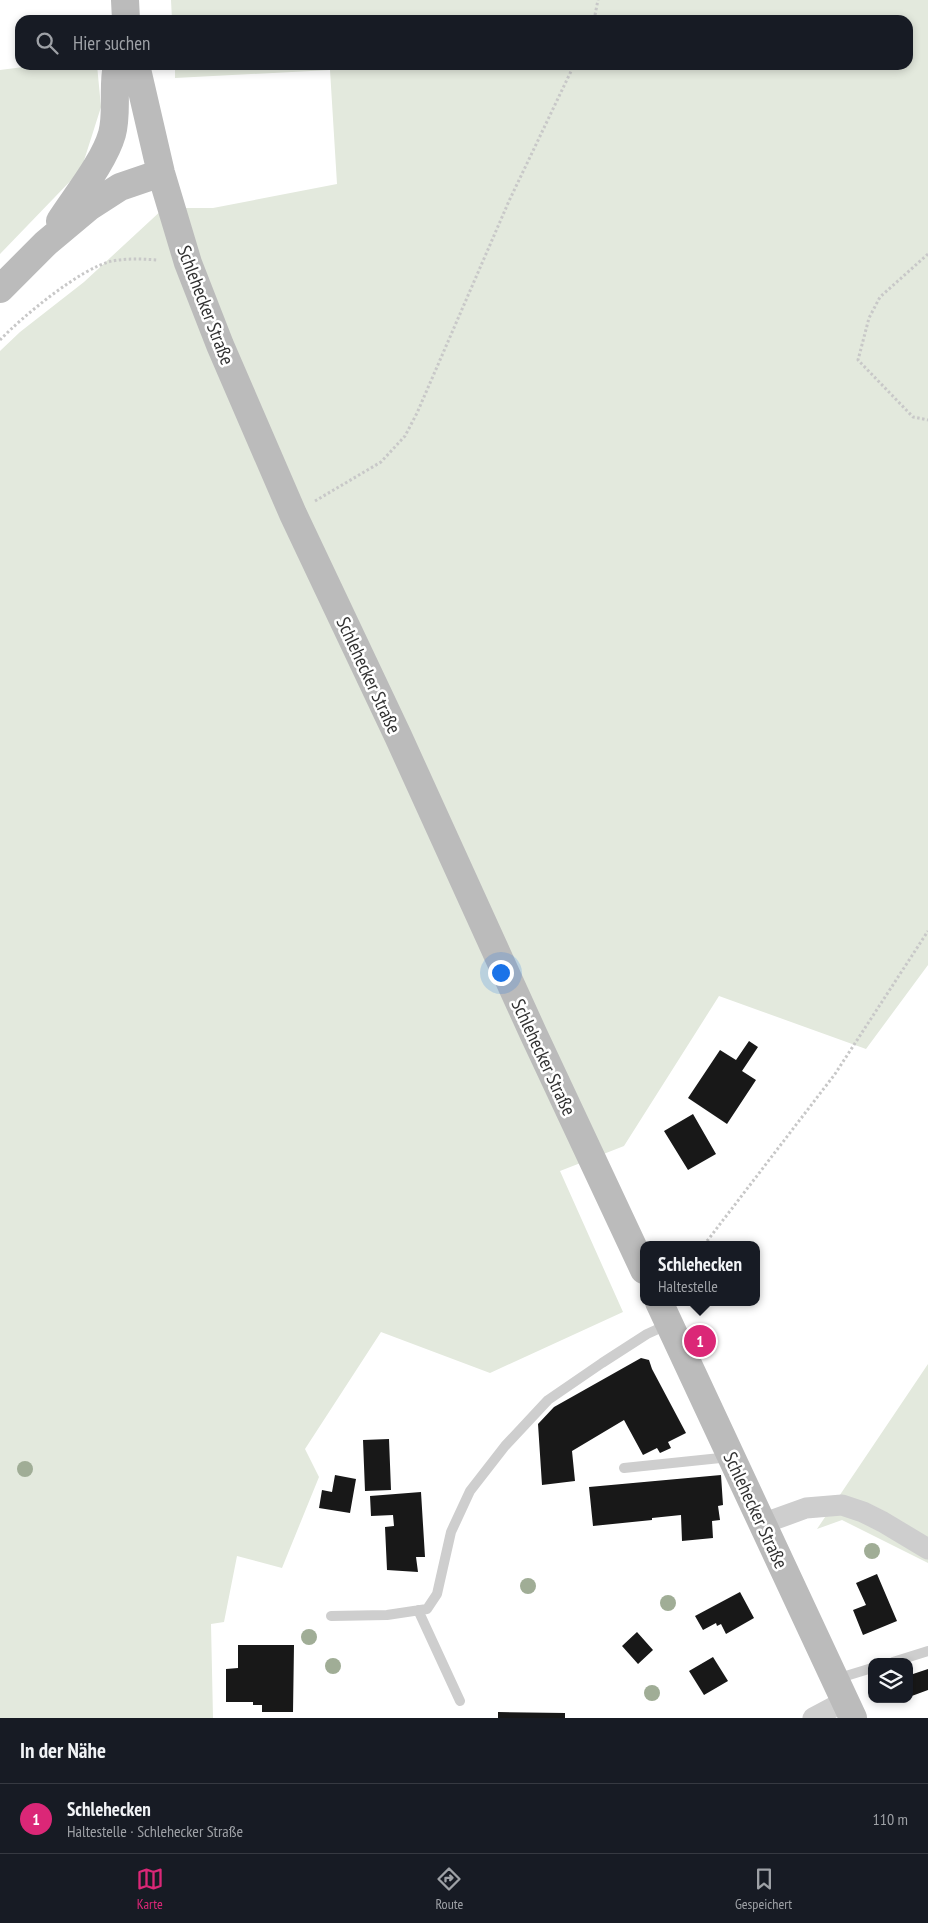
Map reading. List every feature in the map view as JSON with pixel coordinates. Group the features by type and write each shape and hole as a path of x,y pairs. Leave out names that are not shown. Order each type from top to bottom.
{"main road":[{"path":"125,0 126,15"},
{"path":"46,243 98,163 112,135 118,70"},
{"name":"Schlehecker Straße","path":"137,70 161,173 188,263 220,346 293,514 398,736 537,1042 640,1261"},
{"path":"1,287 46,243 89,207 120,187 161,173"},
{"name":"Schlehecker Straße","path":"664,1313 844,1699"}],"street":[{"path":"762,1524 806,1508 842,1505 876,1518 928,1549"},
{"path":"813,1718 844,1699"}],"lane":[{"path":"331,1616 387,1615 427,1609 437,1594 451,1532 470,1491 505,1446 548,1400 602,1362 647,1334 664,1313"},
{"path":"624,1468 731,1457"},
{"path":"418,1610 460,1701"},
{"path":"906,1658 928,1651"},
{"path":"844,1699 868,1672"}],"path":[{"path":"595,15 598,0"},
{"path":"293,514 381,462 405,436 417,413 509,201 572,70"},
{"path":"928,254 880,297 869,318 858,360 913,417 928,420"},
{"path":"0,340 49,296 86,273 111,261 136,259 188,263"},
{"path":"707,1241 835,1074 928,931"}],"shaded area":[{"path":"171,0 928,0 928,965 866,1049 719,996 624,1146 560,1171 623,1312 490,1373 381,1332 305,1449 319,1477 282,1568 237,1556 224,1622 211,1624 213,1718 0,1718 0,351 20,332 84,282 164,208 213,208 337,184 330,70 913,70 913,15 172,15"},
{"path":"15,68 15,70 97,70 101,107 81,170 0,254 0,70"},
{"path":"175,70 330,70 175,78"},
{"path":"928,1364 928,1563 842,1520 817,1529"}],"building":[{"path":"749,1041 758,1047 742,1071 756,1080 727,1124 688,1098 720,1050 736,1060"},
{"path":"693,1114 716,1154 688,1170 664,1131"},
{"path":"641,1358 649,1360 686,1433 668,1442 671,1448 660,1453 657,1448 643,1455 624,1420 572,1451 575,1481 542,1485 538,1424 554,1407"},
{"path":"389,1439 391,1490 365,1491 363,1440"},
{"path":"335,1475 356,1479 350,1513 319,1508 322,1490 332,1492"},
{"path":"721,1475 723,1505 718,1506 720,1520 712,1521 713,1538 682,1541 681,1515 593,1526 589,1487"},
{"path":"421,1492 425,1557 416,1557 418,1572 387,1570 385,1527 394,1526 393,1515 371,1516 370,1496"},
{"path":"877,1574 897,1621 863,1635 853,1610 866,1605 856,1583"},
{"path":"740,1592 754,1618 726,1634 721,1624 717,1626 716,1623 703,1630 695,1616"},
{"path":"637,1632 653,1650 638,1664 622,1646"},
{"path":"238,1645 294,1645 293,1712 262,1712 262,1705 253,1705 253,1702 226,1702 226,1669 238,1668"},
{"path":"713,1657 728,1681 704,1695 689,1671"},
{"path":"928,1669 928,1690 913,1696 913,1674"},
{"path":"498,1712 565,1713 565,1718 498,1718"}],"place":[{"name":"Schlehecken","path":"700,1341"}]}
